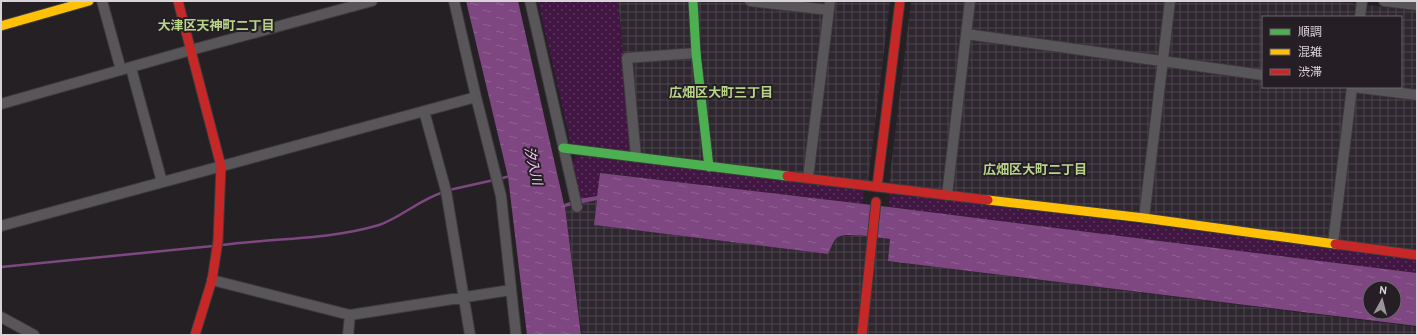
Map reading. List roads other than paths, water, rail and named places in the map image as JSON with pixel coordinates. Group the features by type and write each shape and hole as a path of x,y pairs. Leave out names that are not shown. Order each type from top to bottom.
{"main road":[{"path":"1,26 89,1"},
{"path":"178,1 221,166 218,242 212,280 195,335"},
{"path":"693,1 696,53 709,167"},
{"path":"877,187 900,1"},
{"path":"563,148 709,167 1144,218 1417,255"},
{"path":"862,335 876,202"}],"street":[{"path":"102,1 126,69 162,182"},
{"path":"1,104 126,69 342,5 372,1"},
{"path":"454,1 501,196 516,335"},
{"path":"530,1 576,203"},
{"path":"750,1 829,6 808,178"},
{"path":"947,195 970,1"},
{"path":"1144,218 1170,1"},
{"path":"1360,16 1362,1"},
{"path":"1384,1 1417,5"},
{"path":"966,34 1262,75"},
{"path":"636,157 627,58 696,53"},
{"path":"1333,243 1353,88"},
{"path":"1361,88 1417,95"},
{"path":"1,226 476,97"},
{"path":"424,111 446,191 470,335"},
{"path":"876,202 877,187"},
{"path":"212,280 350,315 511,290"},
{"path":"348,335 350,315"},
{"path":"1,317 34,335"}],"water":[{"name":"汐入川","path":"466,1 518,1 564,204 579,199 597,196 600,173 889,207 1417,273 1417,326 1368,320 1402,320 1402,280 1362,280 1362,319 888,261 890,239 856,235 838,237 833,242 828,254 594,225 597,200 565,207 581,335 527,335 508,177"}],"waterway":[{"path":"499,179 510,176"},
{"path":"449,190 494,180"},
{"path":"222,245 321,236 360,230 387,222 427,199 444,192"},
{"path":"1,267 213,246"}],"district":[{"name":"大津区天神町二丁目","path":"216,27"},
{"name":"広畑区大町三丁目","path":"721,94"},
{"name":"広畑区大町二丁目","path":"1035,171"}]}
